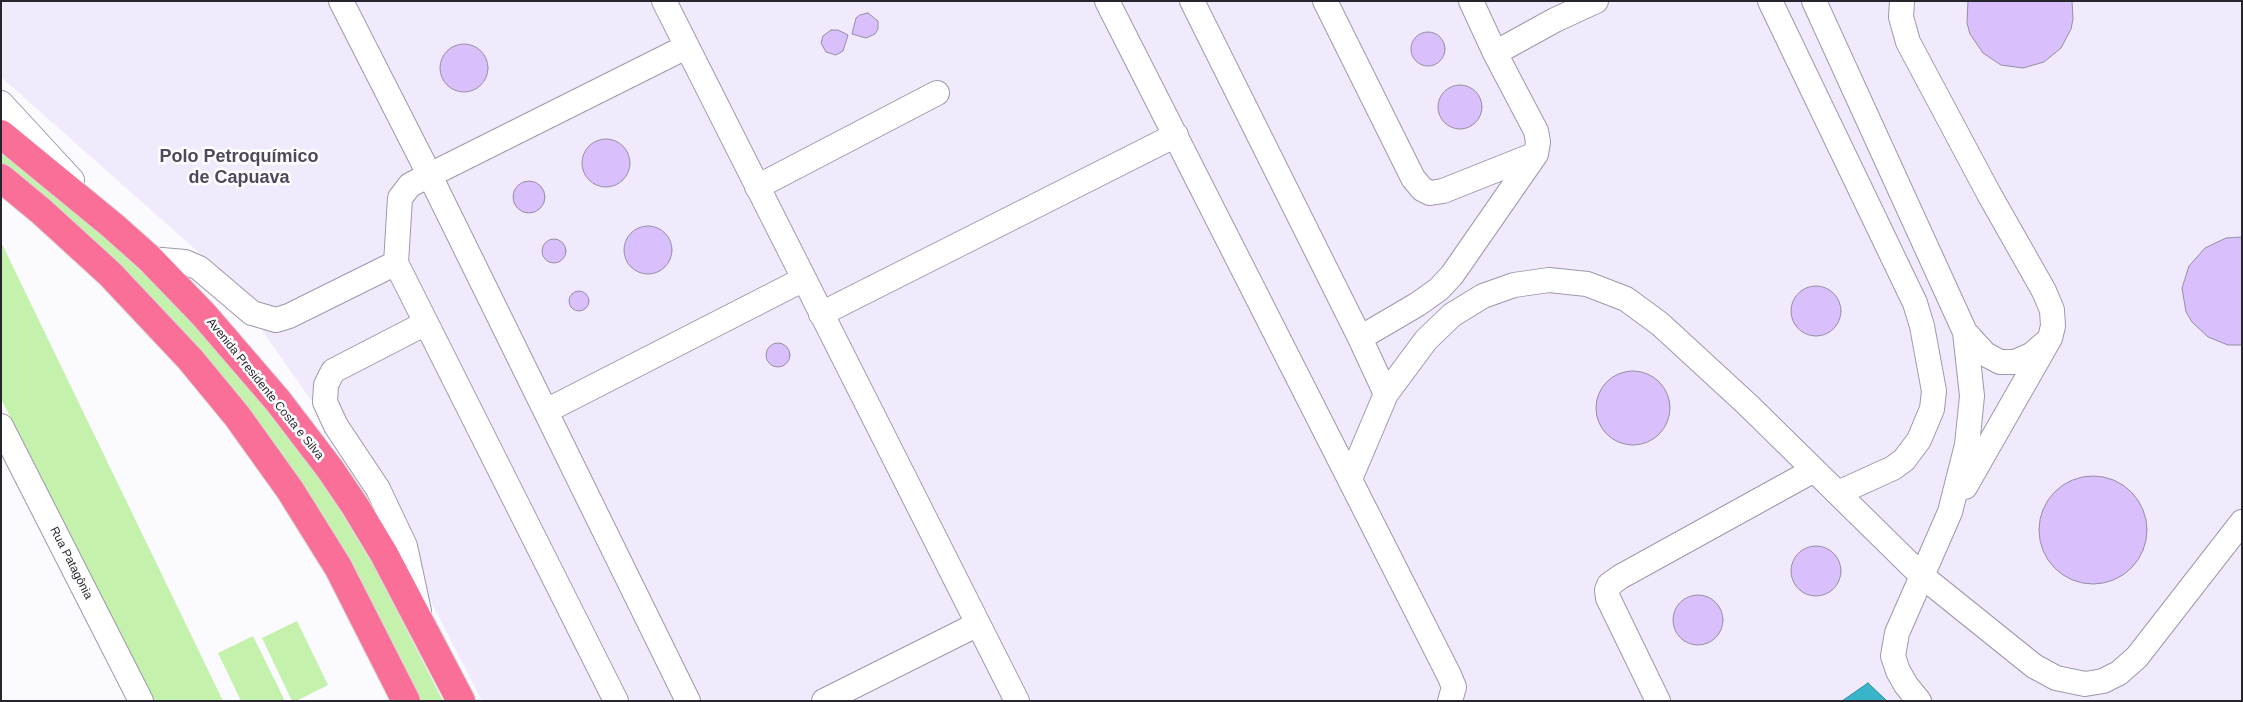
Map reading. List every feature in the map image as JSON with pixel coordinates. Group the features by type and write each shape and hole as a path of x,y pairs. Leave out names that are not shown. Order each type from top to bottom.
{"highway":[{"name":"Avenida Presidente Costa e Silva","path":"1,134 113,226 150,259 204,314 278,401 356,506 422,624 461,701"},
{"path":"1,178 41,211 121,286 190,359 237,416 290,490 338,567 406,701"}],"street":[{"path":"341,1 430,176 688,701"},
{"path":"664,1 1017,701"},
{"path":"1108,1 1449,674 1454,687 1450,701"},
{"path":"1192,1 1386,394"},
{"path":"1325,1 1413,178 1422,189 1430,193 1443,191 1536,154"},
{"path":"1360,338 1418,304 1439,289 1452,275 1536,154 1538,142 1536,131 1495,53 1471,1"},
{"path":"1495,53 1555,20 1596,1"},
{"path":"1770,1 1915,303 1922,326 1934,391 1932,409 1919,440 1904,460 1894,468 1838,493"},
{"path":"1814,1 1965,332 1985,354 2000,362 2015,362 2031,356 2050,338"},
{"path":"1902,1 1901,17 1908,42 1989,194 2044,291 2052,310 2054,326 2050,338 1950,512 1897,633 1893,656 1902,678 1919,701"},
{"path":"616,701 396,263 400,198 410,185 686,47"},
{"path":"757,187 937,93"},
{"path":"1,103 113,226"},
{"path":"821,314 1176,135"},
{"path":"150,259 185,262 199,268 252,313 276,320 289,316 396,263"},
{"path":"546,412 804,280"},
{"path":"1350,480 1386,394 1426,340 1452,315 1483,296 1514,285 1549,280 1587,284 1626,299 1660,324 1748,405 1922,576 2034,666 2056,678 2085,684 2103,681 2120,673 2137,657 2242,522"},
{"path":"422,624 405,546 378,489 336,426 325,402 326,385 333,371 426,323"},
{"path":"1950,512 1967,445 1972,396 1965,332"},
{"name":"Rua Patagônia","path":"1,426 141,701"},
{"path":"1658,701 1608,598 1607,590 1609,585 1620,577 1814,470"},
{"path":"824,701 978,624"}],"shaded area":[{"path":"1,1 2242,1 2242,701 482,701 373,489 222,273 1,77"}],"green space":[{"path":"1,150 100,233 176,304 208,338 274,416 325,486 375,568 443,701 422,701 375,608 328,526 49,204 1,164"},
{"path":"1,242 223,701 155,701 1,399"},
{"path":"297,621 328,685 296,701 292,701 262,638"},
{"path":"253,636 284,699 282,701 241,701 218,653"}],"water":[{"path":"1868,683 1887,701 1842,701"}],"building":[{"path":"1968,1 2072,1 2073,19 2071,29 2061,48 2044,62 2023,68 2001,65 1983,53 1970,34 1967,23"},
{"path":"868,13 878,21 878,29 875,34 866,38 852,34 856,18"},
{"path":"831,30 838,30 848,35 843,51 836,55 826,52 821,43 823,36"},
{"path":"1428,32 1435,33 1440,37 1444,42 1444,56 1440,61 1435,65 1428,66 1421,65 1416,61 1412,56 1411,49 1412,42 1416,37 1421,33"},
{"path":"459,44 469,44 478,48 484,54 487,59 487,77 478,88 469,92 459,92 450,88 444,82 440,73 440,63 444,54 450,48"},
{"path":"1456,85 1464,85 1476,91 1482,107 1476,123 1464,129 1456,129 1444,123 1438,111 1438,103 1444,91"},
{"path":"601,139 611,139 620,143 626,149 629,154 629,172 620,183 611,187 601,187 592,183 586,177 582,168 582,158 586,149 592,143"},
{"path":"529,181 540,186 545,197 540,208 529,213 518,208 513,197 518,186"},
{"path":"643,226 653,226 662,230 668,236 671,241 671,259 662,270 653,274 643,274 634,270 628,264 624,255 624,245 628,236 634,230"},
{"path":"2242,237 2242,345 2228,345 2208,337 2192,322 2186,312 2182,288 2189,266 2205,248 2226,238"},
{"path":"549,239 559,239 566,246 566,256 559,263 549,263 542,256 542,246"},
{"path":"1811,286 1821,286 1834,293 1841,306 1841,316 1834,329 1821,336 1811,336 1802,332 1795,325 1791,316 1791,306 1795,297 1802,290"},
{"path":"575,291 583,291 589,297 589,305 583,311 575,311 569,305 569,297"},
{"path":"773,343 783,343 790,350 790,360 783,367 773,367 766,360 766,350"},
{"path":"1633,371 1647,374 1659,382 1667,394 1670,408 1667,422 1659,434 1647,442 1633,445 1619,442 1607,434 1599,422 1596,408 1599,394 1607,382 1619,374"},
{"path":"2093,476 2114,480 2131,492 2143,509 2147,530 2143,551 2131,568 2114,580 2093,584 2072,580 2055,568 2043,551 2039,530 2043,509 2055,492 2072,480"},
{"path":"1811,546 1821,546 1834,553 1841,566 1841,576 1834,589 1821,596 1811,596 1802,592 1795,585 1791,576 1791,566 1795,557 1802,550"},
{"path":"1693,595 1703,595 1716,602 1723,615 1723,625 1716,638 1703,645 1693,645 1684,641 1677,634 1673,625 1673,615 1677,606 1684,599"}],"district":[{"name":"Polo Petroquímico de Capuava","path":"239,167"}]}
